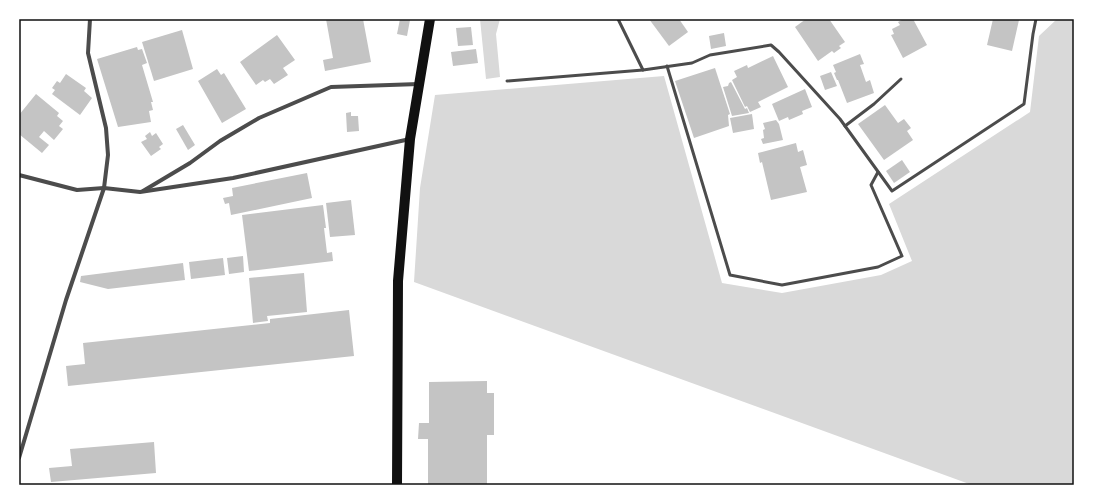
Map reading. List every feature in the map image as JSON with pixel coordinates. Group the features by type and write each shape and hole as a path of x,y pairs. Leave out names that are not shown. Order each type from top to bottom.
{"main road":[{"path":"397,485 398,281 410,139 430,19"}],"street":[{"path":"19,458 66,300 104,188 108,156 106,128 88,53 90,19"},
{"path":"140,192 190,163 220,141 259,118 331,87 419,84"},
{"path":"19,175 77,190 104,188 140,192 233,178 410,139"}],"lane":[{"path":"618,19 644,70"},
{"path":"507,81 644,70 692,63 710,55 772,45 840,119 892,191 1024,104 1036,19"},
{"path":"667,66 730,275 782,285 878,268 902,256 872,185 878,172"},
{"path":"845,126 874,104 901,79"}],"shaded area":[{"path":"480,19 500,19 496,34 500,77 486,79"},
{"path":"1057,19 1074,19 1074,485 972,485 414,282 420,188 435,95 664,76 722,283 782,293 881,275 912,261 889,204 1030,112 1039,36"}],"building":[{"path":"326,19 363,19 371,62 325,71 323,60 333,58"},
{"path":"400,19 410,20 407,36 397,34"},
{"path":"649,19 679,19 688,32 669,46"},
{"path":"806,19 829,19 845,42 839,46 841,48 834,53 832,51 818,61 795,27"},
{"path":"904,19 913,19 927,45 903,58 891,35 894,34 892,29 900,25 898,22"},
{"path":"993,19 1019,20 1012,51 987,45"},
{"path":"471,27 473,45 458,46 456,28"},
{"path":"182,30 193,69 154,81 142,42"},
{"path":"724,33 726,46 711,49 709,36"},
{"path":"277,35 295,60 283,68 288,75 274,84 270,79 265,82 263,80 256,85 240,62"},
{"path":"137,47 138,50 142,49 147,63 142,65 153,102 151,102 153,110 149,111 151,122 118,127 97,59"},
{"path":"476,49 478,63 453,66 451,52"},
{"path":"860,54 864,64 860,65 866,82 870,80 874,93 847,103 834,73 836,72 833,65"},
{"path":"773,56 788,87 758,102 761,107 750,112 747,106 745,107 732,80 737,77 734,71 747,65 748,68"},
{"path":"715,68 730,114 728,115 729,126 694,138 675,81"},
{"path":"217,69 221,75 224,73 246,109 222,123 198,81"},
{"path":"831,72 837,86 825,90 820,76"},
{"path":"66,74 86,88 84,91 92,98 80,115 52,94 55,90 52,88 57,81 60,83"},
{"path":"731,82 745,109 747,108 749,113 732,116 723,87 728,86"},
{"path":"805,89 812,107 802,111 803,114 789,120 788,117 779,121 772,104"},
{"path":"36,94 59,113 57,116 63,121 59,126 63,129 54,140 44,131 39,137 49,145 42,153 19,134 19,115"},
{"path":"885,105 898,123 904,119 911,128 907,131 913,140 884,160 858,124"},
{"path":"351,112 351,116 358,116 359,131 347,132 346,113"},
{"path":"752,114 754,129 733,133 730,118"},
{"path":"776,120 779,124 783,140 763,144 761,139 764,138 763,130 765,129 763,123"},
{"path":"183,125 195,145 188,150 176,129"},
{"path":"150,132 152,136 156,133 163,144 159,147 161,149 151,156 141,142 147,139 145,136"},
{"path":"796,143 798,152 803,150 807,165 800,167 807,192 771,200 762,162 760,163 758,153"},
{"path":"902,160 910,172 894,183 886,171"},
{"path":"307,173 312,198 231,215 229,203 225,204 223,198 233,196 232,188"},
{"path":"351,200 355,235 330,237 326,203"},
{"path":"323,205 327,253 332,252 333,261 249,271 242,215"},
{"path":"243,256 244,272 229,274 227,258"},
{"path":"223,258 225,275 191,279 189,262"},
{"path":"183,263 185,280 108,289 80,282 81,276"},
{"path":"304,273 307,312 267,316 268,321 253,323 249,278"},
{"path":"349,310 354,356 68,386 66,366 85,364 83,343 270,323 270,319"},
{"path":"487,381 487,393 494,393 494,435 487,435 487,485 428,485 428,439 418,439 419,423 429,423 429,382"},
{"path":"154,442 156,473 51,482 49,468 72,466 70,449"}]}
